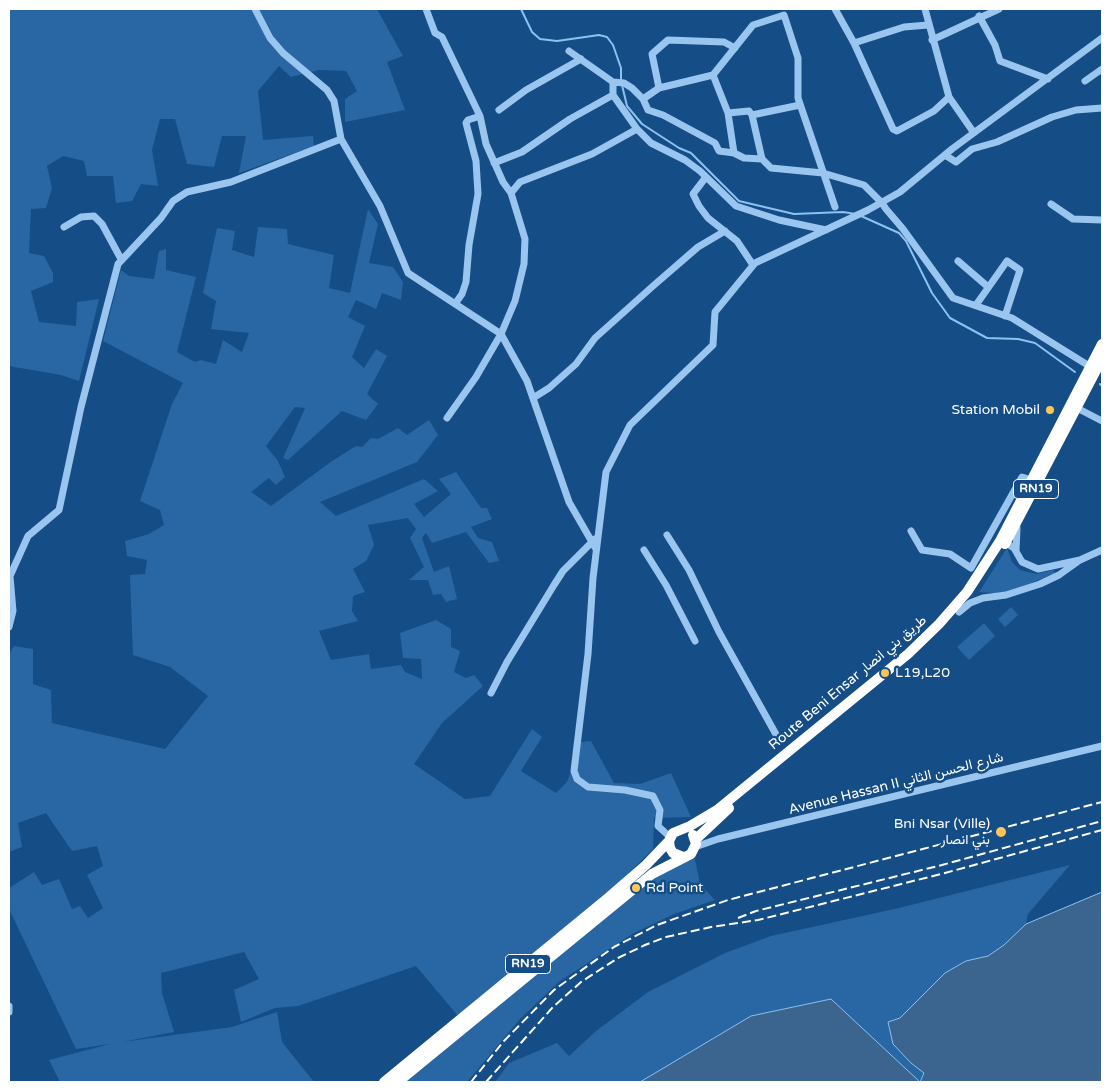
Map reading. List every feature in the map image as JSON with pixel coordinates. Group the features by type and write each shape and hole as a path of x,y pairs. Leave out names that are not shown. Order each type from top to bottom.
{"highway":[{"name":"Route Beni Ensar طريق بني انصار","path":"681,829 717,810 908,654 939,624 974,595 988,550 1003,542 1018,523 1077,408 1102,344"},
{"name":"Route Beni Ensar طريق بني انصار","path":"695,843 722,814 923,649 974,595 1003,542 1031,480 1093,368 1102,360"},
{"name":"RN19","path":"384,1082 616,891 646,865 669,839 681,829"},
{"path":"681,829 688,831 695,843"},
{"path":"669,839 673,853 683,857"},
{"name":"RN19","path":"398,1082 652,874 691,854 695,843"}],"street":[{"path":"255,9 270,38 327,90 334,101 341,139 380,206 408,273 501,334 527,381 569,502 594,540 596,549 588,654 575,775 588,787 625,790 653,796 660,810 658,826 669,839"},
{"path":"426,9 435,32 442,37 480,116 486,144 494,163 511,193 525,239 524,264 515,301 501,334 476,377 447,418"},
{"path":"835,9 854,43 893,130 898,131 934,111 949,97"},
{"path":"925,9 949,97 974,133"},
{"path":"932,40 983,13 999,9"},
{"path":"983,13 1000,61 1048,79"},
{"path":"643,99 660,88 713,75 753,25 784,15 798,58 798,98 819,153 823,173 835,207"},
{"path":"854,43 904,27 928,25"},
{"path":"491,694 507,662 554,585 564,571 594,540 606,472 630,425 713,345 715,312 753,265 882,203 914,182 945,155 1102,38"},
{"path":"660,88 652,54 668,40 724,42 735,48"},
{"path":"570,51 643,99 648,110 663,115 715,143 719,151 734,153 744,158 762,159"},
{"path":"499,110 526,90 581,59"},
{"path":"1085,81 1102,69"},
{"path":"713,75 728,113 734,153"},
{"path":"494,163 522,152 570,119 613,95 618,83"},
{"path":"613,95 637,128 651,143 685,160 736,206 779,220 826,230"},
{"path":"752,115 800,105"},
{"path":"945,155 956,162 972,149 996,142 1052,117 1076,110 1102,108"},
{"path":"728,113 749,111 752,115 762,159 771,168 823,173 864,185 882,203 953,298 1005,316 1093,368"},
{"path":"455,304 466,282 469,245 478,194 476,161 466,123 468,120 480,116"},
{"path":"511,193 520,182 592,154 637,128"},
{"path":"9,627 13,611 10,576 28,536 59,510 83,398 118,264 121,259 161,218 173,200 187,192 231,182 341,139"},
{"path":"706,177 693,194 708,218 737,241 753,265"},
{"path":"1051,204 1073,219 1102,220"},
{"path":"64,226 81,217 94,216 102,224 121,259"},
{"path":"533,398 549,388 576,364 595,338 653,286 698,247 725,231"},
{"path":"958,261 987,286"},
{"path":"976,305 987,286 1007,261 1020,270 1005,316"},
{"path":"1077,408 1102,421"},
{"path":"911,531 922,550 950,554 968,568 988,550 1022,477 1031,480"},
{"path":"1016,552 1015,538 1018,523"},
{"path":"667,535 689,570 719,632 778,738"},
{"path":"1003,542 1016,552 1022,562 1038,569 1080,560"},
{"path":"644,550 666,585 695,641"},
{"path":"974,595 1028,589 1059,575 1080,560 1102,550"},
{"name":"Avenue Hassan II شارع الحسن الثاني","path":"695,843 1102,746"},
{"path":"9,1006 9,1012"}],"shaded area":[{"path":"9,9 377,9 403,56 387,62 405,110 345,122 345,99 357,91 346,71 319,70 291,77 279,66 258,91 263,140 313,136 314,146 239,173 246,136 222,136 214,167 187,164 175,119 160,119 152,150 158,186 141,184 132,201 116,203 113,176 87,176 84,161 63,156 47,166 52,188 46,208 31,209 29,253 44,256 53,273 53,282 31,291 39,322 76,326 77,302 99,299 79,381 61,375 9,366"},
{"path":"368,209 378,224 369,263 393,267 403,282 401,300 382,293 376,309 356,300 348,317 365,326 352,357 364,368 376,349 387,356 367,394 378,404 366,420 342,411 288,460 283,458 305,408 295,407 266,446 278,461 285,477 276,485 269,478 251,492 271,506 332,461 356,446 362,447 371,438 378,439 398,428 407,435 429,420 438,435 417,462 320,502 336,516 424,479 438,491 414,504 424,517 451,494 439,479 456,472 481,508 487,508 492,519 471,527 478,538 492,542 499,561 489,563 466,532 432,543 426,533 422,538 434,572 449,566 457,599 446,602 441,594 433,595 428,580 409,580 424,567 410,538 416,529 408,518 368,525 374,545 366,561 353,569 365,592 353,596 352,611 358,621 319,631 331,660 369,654 371,669 401,665 405,672 422,679 421,659 403,658 400,633 436,620 451,629 451,647 460,651 454,672 466,678 474,675 483,686 442,723 414,764 465,799 490,796 532,729 542,737 521,771 556,793 567,782 581,742 591,741 614,783 640,784 671,773 691,817 654,818 653,849 622,880 458,1016 416,966 298,1006 275,1008 241,1022 234,990 259,979 244,952 161,973 162,993 174,1032 122,1042 232,1027 277,1012 282,1042 314,1082 60,1082 49,1060 110,1044 76,1049 9,909 9,888 34,872 42,885 59,879 72,909 80,906 88,918 103,908 87,875 103,866 97,846 72,851 46,813 18,823 22,847 9,852 9,654 14,646 33,649 33,684 51,690 52,723 165,749 208,696 170,667 133,655 130,575 145,574 147,560 127,556 125,541 149,534 164,525 160,510 140,501 172,404 183,383 103,341 121,270 129,276 154,279 159,251 166,249 166,270 196,277 177,352 195,362 201,360 216,364 223,340 242,352 249,333 211,329 216,301 203,293 217,228 235,231 232,250 254,257 258,227 287,229 288,244 334,255 329,288 350,293"},
{"path":"1007,548 1012,562 1020,570 1036,574 1053,570 1055,573 1012,591 979,592"},
{"path":"1011,607 1018,615 1005,627 998,619"},
{"path":"984,623 995,636 969,660 957,647"},
{"path":"695,859 700,884 715,900 674,914 634,933 560,981 521,1018 467,1082 403,1082 636,888 674,865"},
{"path":"1070,865 1028,914 1026,924 1004,945 988,956 966,961 945,973 900,1018 893,1020 911,1063 924,1073 919,1082 831,999 751,1016 640,1082 495,1082 509,1063 557,1043 569,1056 596,1031 648,992 725,953 771,936 899,908"},
{"path":"1102,892 1102,1082 920,1082 924,1073 911,1063 893,1044 888,1022 900,1018 945,973 966,961 988,956 1004,945 1026,924"},
{"path":"831,999 920,1082 640,1082 751,1016"}],"waterway":[{"path":"521,9 532,32 540,39 557,41 599,35 607,37 613,45 621,68 621,80"},
{"path":"622,85 627,106 642,124 679,148 691,153 739,201 794,214 843,212 856,214"},
{"path":"861,216 899,233 906,241 932,293 950,318 987,338 1018,339 1035,343 1075,372"}],"railway":[{"path":"471,1082 503,1042 554,990 614,947 657,925 728,900 1102,802"},
{"path":"738,918 756,911 942,865 1102,821"},
{"path":"486,1082 553,1007 581,982 618,958 645,945 666,937 711,927 758,920 945,873 1102,830"}],"place":[{"name":"Station Mobil","path":"1050,410"},
{"name":"L19,L20","path":"885,673"},
{"name":"Bni Nsar (Ville) بني انصار","path":"1001,832"},
{"name":"Rd Point","path":"636,888"}]}
